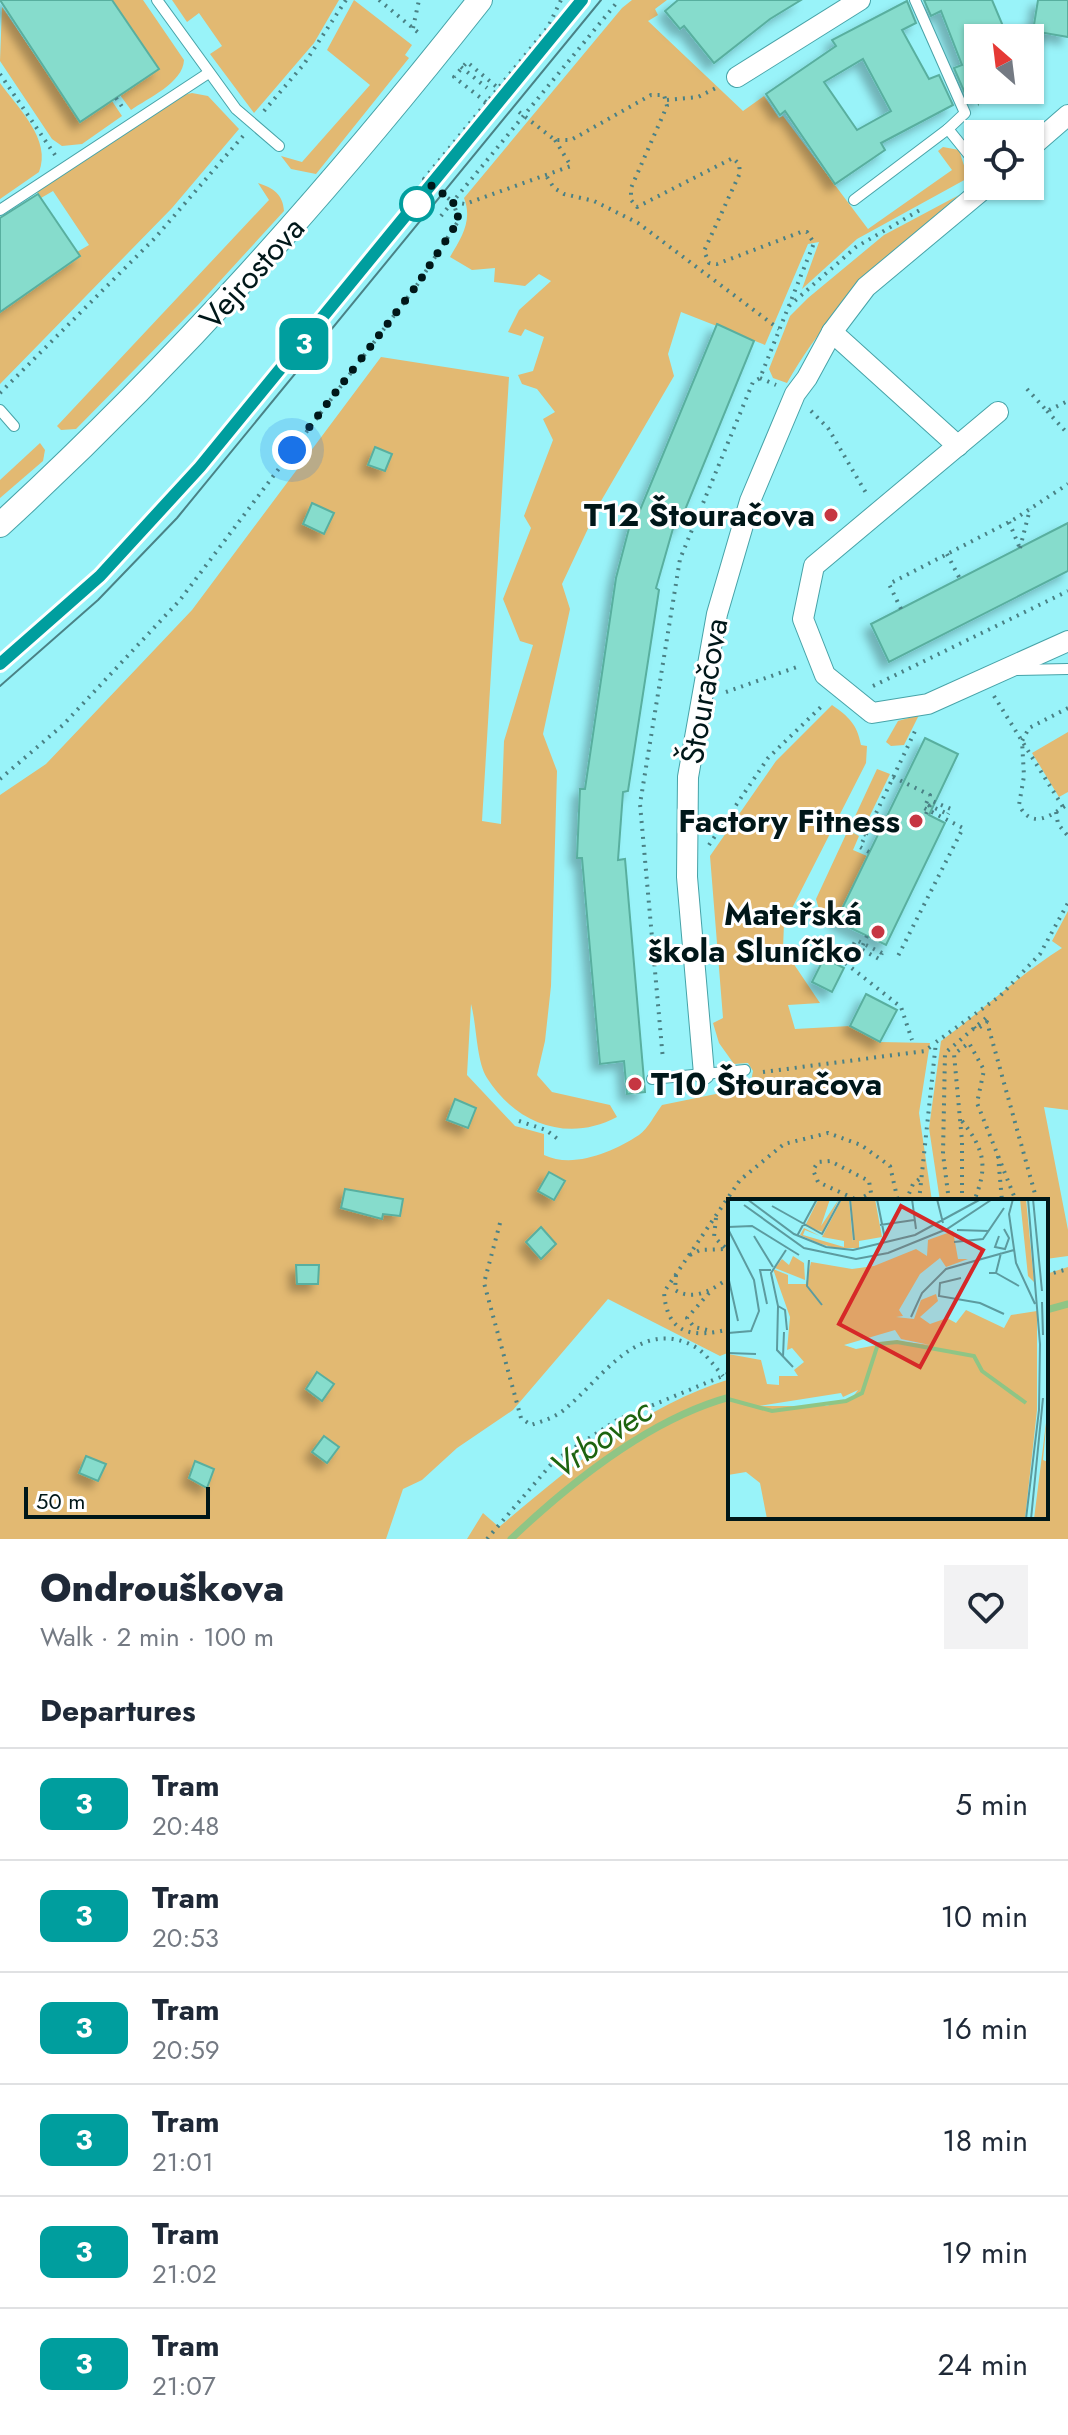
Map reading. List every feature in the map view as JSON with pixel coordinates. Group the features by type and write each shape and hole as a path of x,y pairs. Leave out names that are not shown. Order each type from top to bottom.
{"street":[{"name":"Vejrostova","path":"0,525 187,344 296,226 480,0"},
{"path":"737,77 860,0"},
{"path":"1044,136 1068,115"},
{"name":"Štouračova","path":"704,1074 687,877 688,777 717,614 750,501 795,394 832,332 866,287 970,200"},
{"path":"832,332 958,446"},
{"path":"998,412 814,566 803,619 825,675 872,713 928,704 1068,641"}],"lane":[{"path":"157,0 207,74 253,125 279,146"},
{"path":"854,200 965,113 915,0"},
{"path":"0,210 207,74"},
{"path":"948,129 964,149"},
{"path":"0,410 14,426"},
{"path":"1007,671 1068,669"},
{"path":"652,1079 745,1070"}],"path":[{"path":"0,393 155,238 304,64 346,0"},
{"path":"379,0 420,34"},
{"path":"413,28 419,0"},
{"path":"521,114 555,140 571,166 465,204 453,202 424,179 548,27 561,0"},
{"path":"441,216 521,114 619,0"},
{"path":"486,102 454,77 460,66 467,62 498,88"},
{"path":"460,66 487,88"},
{"path":"0,74 65,168"},
{"path":"555,140 571,140 651,95 657,93 667,100 698,97 737,77"},
{"path":"665,1078 640,804 680,559 753,382 760,378 814,243 807,232 717,264 709,263 704,251 740,173 739,164 733,158 721,161 646,205 637,207 631,200 631,188 667,100"},
{"path":"547,176 554,188 564,194 594,201 638,223 779,329"},
{"path":"0,779 63,725 180,600 417,285 459,220 453,202"},
{"path":"787,308 856,247 885,230"},
{"path":"760,378 795,394 828,428 853,466 876,515"},
{"path":"1027,389 1068,434"},
{"path":"1047,411 1068,401"},
{"path":"901,609 889,584 1009,522 1068,484"},
{"path":"1009,522 1020,548 1030,509"},
{"path":"947,554 960,579"},
{"path":"701,701 819,659"},
{"path":"984,681 1022,741 1066,805 1035,820 1029,818 1019,805 1024,776 1022,741 1029,728 1068,708"},
{"path":"869,852 860,847 928,704"},
{"path":"893,777 930,795 924,808 963,828 898,956"},
{"path":"926,804 937,809 948,814 951,809 932,801 926,814"},
{"path":"1056,812 1058,824 1068,836"},
{"path":"842,825 866,835"},
{"path":"745,1070 746,1064 751,1074 925,1051 1000,996 1040,954 1068,903"},
{"path":"867,936 861,949 879,959 882,953 871,948 860,943 856,940 844,962 901,1007 912,1040"},
{"path":"949,1199 942,1111 945,1053 986,1018"},
{"path":"974,1027 976,1030 987,1022 1036,1199"},
{"path":"951,1032 957,1040"},
{"path":"919,1199 936,1042"},
{"path":"962,1199 960,1119 954,1054 969,1043 984,1070 977,1103 1015,1199"},
{"path":"960,1119 974,1136 985,1174 975,1199"},
{"path":"519,1121 546,1130 559,1140"},
{"path":"728,1330 695,1335 671,1320 664,1292 740,1180 784,1144 828,1133 861,1145 890,1166 898,1199"},
{"path":"997,1154 1002,1199"},
{"path":"856,1199 818,1182 813,1170 818,1162 830,1161 869,1181 871,1193 860,1199"},
{"path":"907,1199 913,1184 922,1177"},
{"path":"716,1215 714,1237 728,1250"},
{"path":"500,1223 484,1283 516,1404 521,1418 531,1425 564,1410 610,1363 644,1344 665,1339 697,1348 723,1376"},
{"path":"688,1256 700,1250 728,1251"},
{"path":"1048,1274 1068,1269"},
{"path":"676,1273 674,1286 679,1293 711,1291"},
{"path":"718,1332 694,1327 687,1318 696,1304 728,1278"},
{"path":"487,1539 554,1461 617,1420 728,1374"}],"shaded area":[{"path":"112,0 143,0 184,60 178,76 171,83 131,110 120,95 158,68"},
{"path":"172,0 339,0 314,43 254,113 210,54 222,46 199,13 187,22"},
{"path":"354,0 412,45 405,55 409,58 316,174 291,169 281,156 302,162 370,85 327,50"},
{"path":"632,0 667,0 655,9 658,15 648,21 743,111 764,96 779,118 783,116 868,229 952,170 938,151 943,147 959,150 964,180 857,239 802,289 819,242 808,244 765,345 681,312 668,354 674,376 601,501 562,584 570,609 543,734 557,771 551,986 545,1041 537,1075 552,1092 610,1105 617,1117 599,1125 562,1128 544,1124 513,1107 499,1094 483,1071 471,1004 467,1075 515,1126 544,1134 544,1155 567,1160 593,1157 629,1141 645,1129 662,1105 750,1087 753,1071 748,1063 734,1064 719,1043 713,1023 723,1018 710,856 776,761 832,705 851,722 861,745 867,746 866,763 784,924 783,948 820,1003 788,1005 795,1029 850,1026 880,1042 930,1043 919,1113 932,1199 728,1199 728,1353 720,1356 608,1299 513,1410 457,1448 422,1480 403,1489 386,1539 0,1539 0,795 46,764 192,610 381,357 509,377 482,821 501,824 504,741 533,645 520,641 503,599 531,528 524,516 553,440 543,419 555,412 537,389 522,384 518,375 533,371 544,337 525,329 521,336 508,332 519,310 551,281 539,274 525,286 494,282 495,268 472,270 450,257 466,222 464,198 622,8"},
{"path":"2,7 80,122 112,101 122,116 82,144 62,146 52,139 0,61"},
{"path":"0,83 37,136 42,160 39,172 0,199"},
{"path":"192,93 208,96 239,129 172,208 0,384 0,312 80,257 77,252 89,245 53,191 41,198 37,192 179,96"},
{"path":"258,183 276,192 282,200 284,211 199,304 76,429 61,430 57,426 269,200"},
{"path":"959,195 865,281 824,328 787,383 773,378 769,369 790,316 808,298 884,235"},
{"path":"40,443 45,450 43,461 0,498 0,480"},
{"path":"919,715 904,745 891,746 886,742 898,721"},
{"path":"1068,732 1068,792 1059,797 1032,753"},
{"path":"877,769 890,774 863,830 851,825"},
{"path":"848,830 859,836 853,850 867,856 836,921 820,913 816,899"},
{"path":"1068,911 1068,1110 1044,1107 1068,1230 1068,1256 1048,1259 1048,1199 940,1199 929,1128 941,1041 1062,948 1052,941"},
{"path":"1068,1267 1068,1539 467,1539 483,1513 499,1527 579,1462 636,1422 666,1405 728,1380 728,1519 1048,1519 1048,1273"}],"building":[{"path":"0,0 112,0 159,69 80,122"},
{"path":"678,0 801,0 770,19 714,63 684,26 680,29 665,11"},
{"path":"924,0 992,0 1002,24 964,24 964,91 954,68 962,65 941,11 931,16"},
{"path":"1038,0 1068,0 1068,37 1044,33 1044,24 1034,24"},
{"path":"907,1 916,23 902,30 929,79 939,75 953,105 881,143 885,150 835,184 785,111 780,115 766,94 836,46 832,40","holes":["863,59 891,111 857,130 824,82"]},
{"path":"38,194 80,256 0,312 0,218"},
{"path":"717,324 754,341 678,527 674,525 656,588 659,590 628,791 623,792 618,860 625,859 645,1092 627,1094 624,1061 600,1064 582,858 577,858 580,789 585,789 616,578 633,513 638,515"},
{"path":"375,447 392,454 385,471 368,465"},
{"path":"312,503 334,513 324,534 303,524"},
{"path":"1068,523 1068,571 889,662 871,624"},
{"path":"925,738 958,754 929,815 945,823 886,945 836,921"},
{"path":"824,958 844,968 832,992 812,982"},
{"path":"866,994 897,1010 880,1042 850,1026"},
{"path":"455,1099 476,1108 468,1128 447,1120"},
{"path":"549,1172 565,1181 554,1200 538,1191"},
{"path":"345,1189 403,1199 400,1216 383,1214 382,1219 341,1208"},
{"path":"541,1227 556,1244 541,1259 526,1242"},
{"path":"296,1265 319,1265 318,1284 297,1284"},
{"path":"317,1372 334,1384 322,1401 306,1389"},
{"path":"324,1436 339,1447 327,1463 312,1452"},
{"path":"86,1456 106,1464 98,1481 79,1473"},
{"path":"195,1461 214,1469 207,1488 189,1478"}],"waterway":[{"name":"Vrbovec","path":"1048,1309 1068,1304"},
{"name":"Vrbovec","path":"511,1539 559,1496 613,1455 670,1420 728,1398"}],"tram line":[{"path":"0,664 100,576 200,467 582,0"},
{"name":"3","path":"0,664 100,576 164,509 290,360 582,0"},
{"path":"0,686 98,600 177,518 601,0"}],"place":[{"name":"T12 Štouračova","path":"831,515"},
{"name":"Factory Fitness","path":"916,821"},
{"name":"Mateřská škola Sluníčko","path":"878,932"},
{"name":"T10 Štouračova","path":"635,1084"}],"route":[{"path":"292,450 417,285 459,220 453,202 432,185 417,204"}]}
